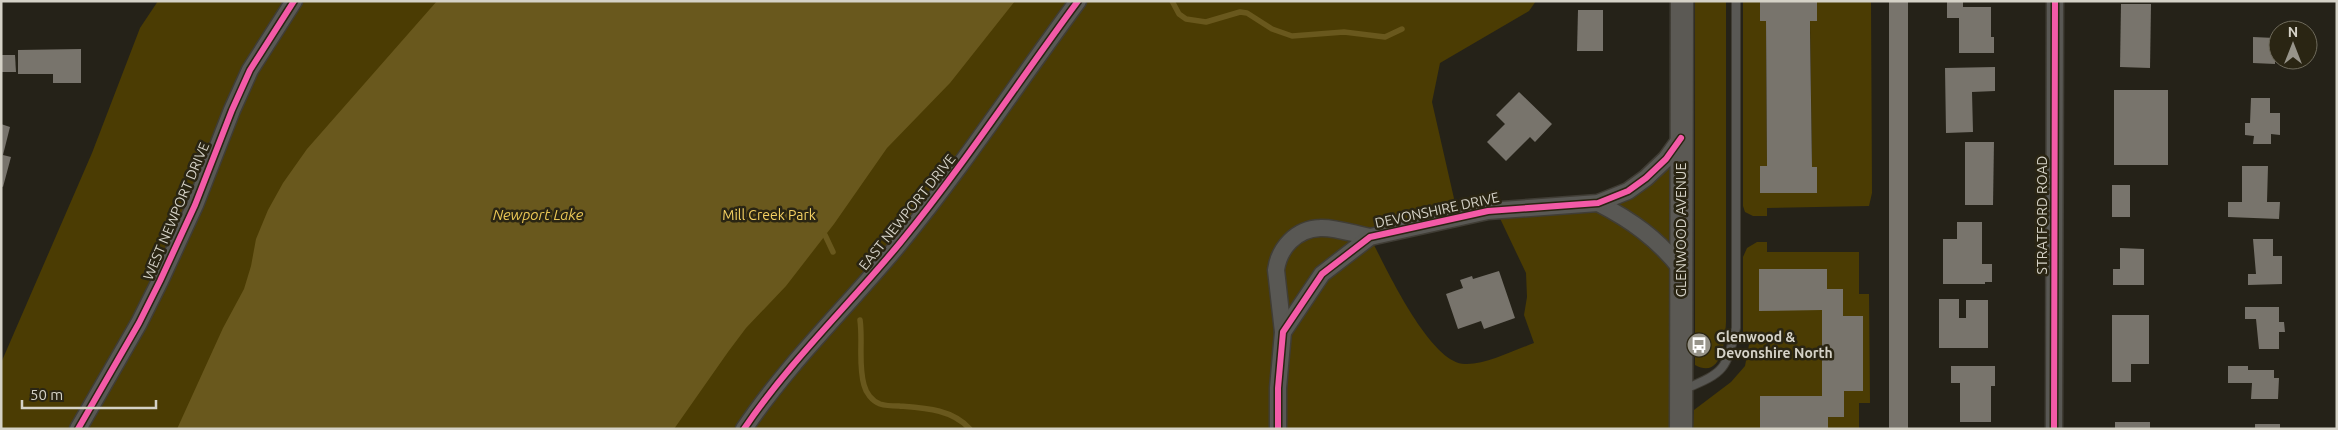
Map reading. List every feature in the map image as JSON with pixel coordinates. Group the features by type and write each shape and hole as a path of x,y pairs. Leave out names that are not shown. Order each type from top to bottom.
{"street":[{"name":"WEST NEWPORT DRIVE","path":"78,429 139,323 160,281 195,205 232,110 250,70 294,1"},
{"name":"EAST NEWPORT DRIVE","path":"744,429 781,378 862,287 932,204 990,126 1078,1"},
{"name":"GLENWOOD AVENUE","path":"1681,429 1682,1"},
{"name":"STRATFORD ROAD","path":"2054,429 2055,1"},
{"name":"DEVONSHIRE DRIVE","path":"1278,429 1278,388 1283,332 1276,270 1284,248 1300,234 1320,228 1370,237 1488,210 1598,203 1628,191 1646,178 1666,159 1681,138"},
{"path":"1598,203 1628,218 1644,230 1670,254 1681,268"},
{"name":"DEVONSHIRE DRIVE","path":"1283,332 1322,274 1370,237"}],"lane":[{"path":"1681,391 1714,376 1730,357 1736,328 1736,1"}],"green space":[{"name":"Mill Creek Park","path":"158,1 1536,1 1529,11 1440,63 1432,102 1458,216 1370,237 1397,290 1424,331 1438,348 1451,360 1465,364 1491,360 1534,343 1524,315 1527,297 1526,273 1496,210 1628,191 1681,138 1681,429 1,429 1,363 92,153 140,28"},
{"path":"1695,1 1726,1 1726,322 1725,338 1720,356 1711,367 1704,368 1695,365"},
{"path":"1743,1 1760,1 1760,20 1766,21 1767,166 1760,166 1761,193 1817,193 1817,168 1812,167 1810,21 1817,21 1817,1 1871,1 1872,193 1869,206 1767,208 1767,216 1753,216 1745,212 1743,206"},
{"path":"1757,242 1767,242 1767,252 1859,252 1859,294 1869,294 1870,403 1859,403 1859,429 1828,429 1828,417 1844,417 1844,391 1863,391 1843,316 1843,289 1827,289 1827,269 1759,269 1759,310 1822,310 1822,396 1760,429 1693,429 1694,410 1731,382 1745,366 1751,334 1743,334 1743,257 1747,248"}],"water":[{"name":"Newport Lake","path":"437,1 1015,1 950,83 887,148 834,224 786,286 746,328 674,429 177,429 223,328 244,289 256,239 268,210 283,183 307,149"}],"building":[{"path":"1760,1 1817,1 1817,21 1810,21 1810,32 1812,167 1817,167 1817,193 1760,193 1760,166 1767,166 1766,21 1760,21"},
{"path":"1889,1 1908,1 1908,429 1889,429"},
{"path":"1947,1 1963,1 1963,7 1991,7 1991,37 1994,37 1994,53 1959,53 1959,18 1947,18"},
{"path":"2121,4 2151,4 2150,68 2120,67"},
{"path":"1578,10 1603,10 1603,51 1577,51"},
{"path":"2253,37 2268,38 2268,64 2253,63"},
{"path":"81,49 81,83 53,83 53,74 18,74 18,50"},
{"path":"1,55 15,55 16,72 1,72"},
{"path":"1995,67 1995,91 1972,92 1973,132 1946,133 1945,68"},
{"path":"2114,90 2168,90 2168,165 2114,165"},
{"path":"1519,92 1552,124 1535,142 1530,137 1506,161 1487,142 1505,124 1496,115"},
{"path":"2251,98 2270,98 2270,113 2280,113 2280,135 2271,134 2271,144 2253,144 2254,136 2245,135 2245,123 2250,123"},
{"path":"1,124 10,127 3,155 11,157 3,187 1,186"},
{"path":"1965,142 1994,142 1993,205 1965,205"},
{"path":"2242,166 2268,166 2267,202 2280,202 2279,219 2228,217 2228,202 2242,202"},
{"path":"2112,185 2130,185 2130,217 2112,217"},
{"path":"1957,222 1982,222 1982,264 1992,264 1992,282 1985,282 1985,284 1943,284 1943,239 1957,239"},
{"path":"2253,239 2273,239 2273,256 2282,256 2282,284 2248,285 2248,274 2256,274"},
{"path":"2120,248 2144,249 2144,285 2113,285 2113,269 2120,269"},
{"path":"1759,269 1827,269 1827,289 1843,289 1843,316 1863,316 1863,391 1844,391 1844,417 1828,417 1828,429 1760,429 1760,396 1822,396 1822,310 1759,311"},
{"path":"1499,271 1515,318 1484,329 1481,321 1458,329 1446,294 1463,288 1460,280 1472,276 1473,279"},
{"path":"1939,299 1959,299 1959,318 1966,318 1966,300 1988,300 1988,348 1939,348"},
{"path":"2245,307 2279,307 2279,322 2284,322 2285,332 2279,332 2279,349 2259,349 2256,319 2245,319"},
{"path":"2112,315 2149,315 2149,364 2131,364 2131,382 2112,382"},
{"path":"1951,366 1995,366 1995,386 1991,386 1991,422 1960,422 1960,383 1951,383"},
{"path":"2228,366 2248,366 2248,370 2274,370 2274,378 2279,378 2278,399 2251,399 2252,383 2228,383"},
{"path":"2115,422 2150,422 2150,429 2115,429"},
{"path":"2255,424 2280,424 2280,429 2255,429"}],"waterway":[{"path":"1172,1 1179,14 1186,19 1206,22 1240,12 1247,13 1272,29 1292,36 1344,32 1385,37 1402,29"},
{"path":"825,235 833,252"},
{"path":"860,320 862,377 866,391 872,399 877,403 885,405 928,409 946,413 963,422 970,429"}],"cycle path":[{"path":"78,429 139,323 160,281 195,205 232,110 250,70 294,1"},
{"path":"744,429 780,380 881,266 924,214 1078,1"},
{"path":"2054,429 2055,1"},
{"path":"1278,429 1278,388 1283,332 1322,274 1370,237 1488,211 1598,203 1628,191 1646,178 1666,159 1681,138"}],"place":[{"name":"Glenwood & Devonshire North","path":"1699,345"}]}
